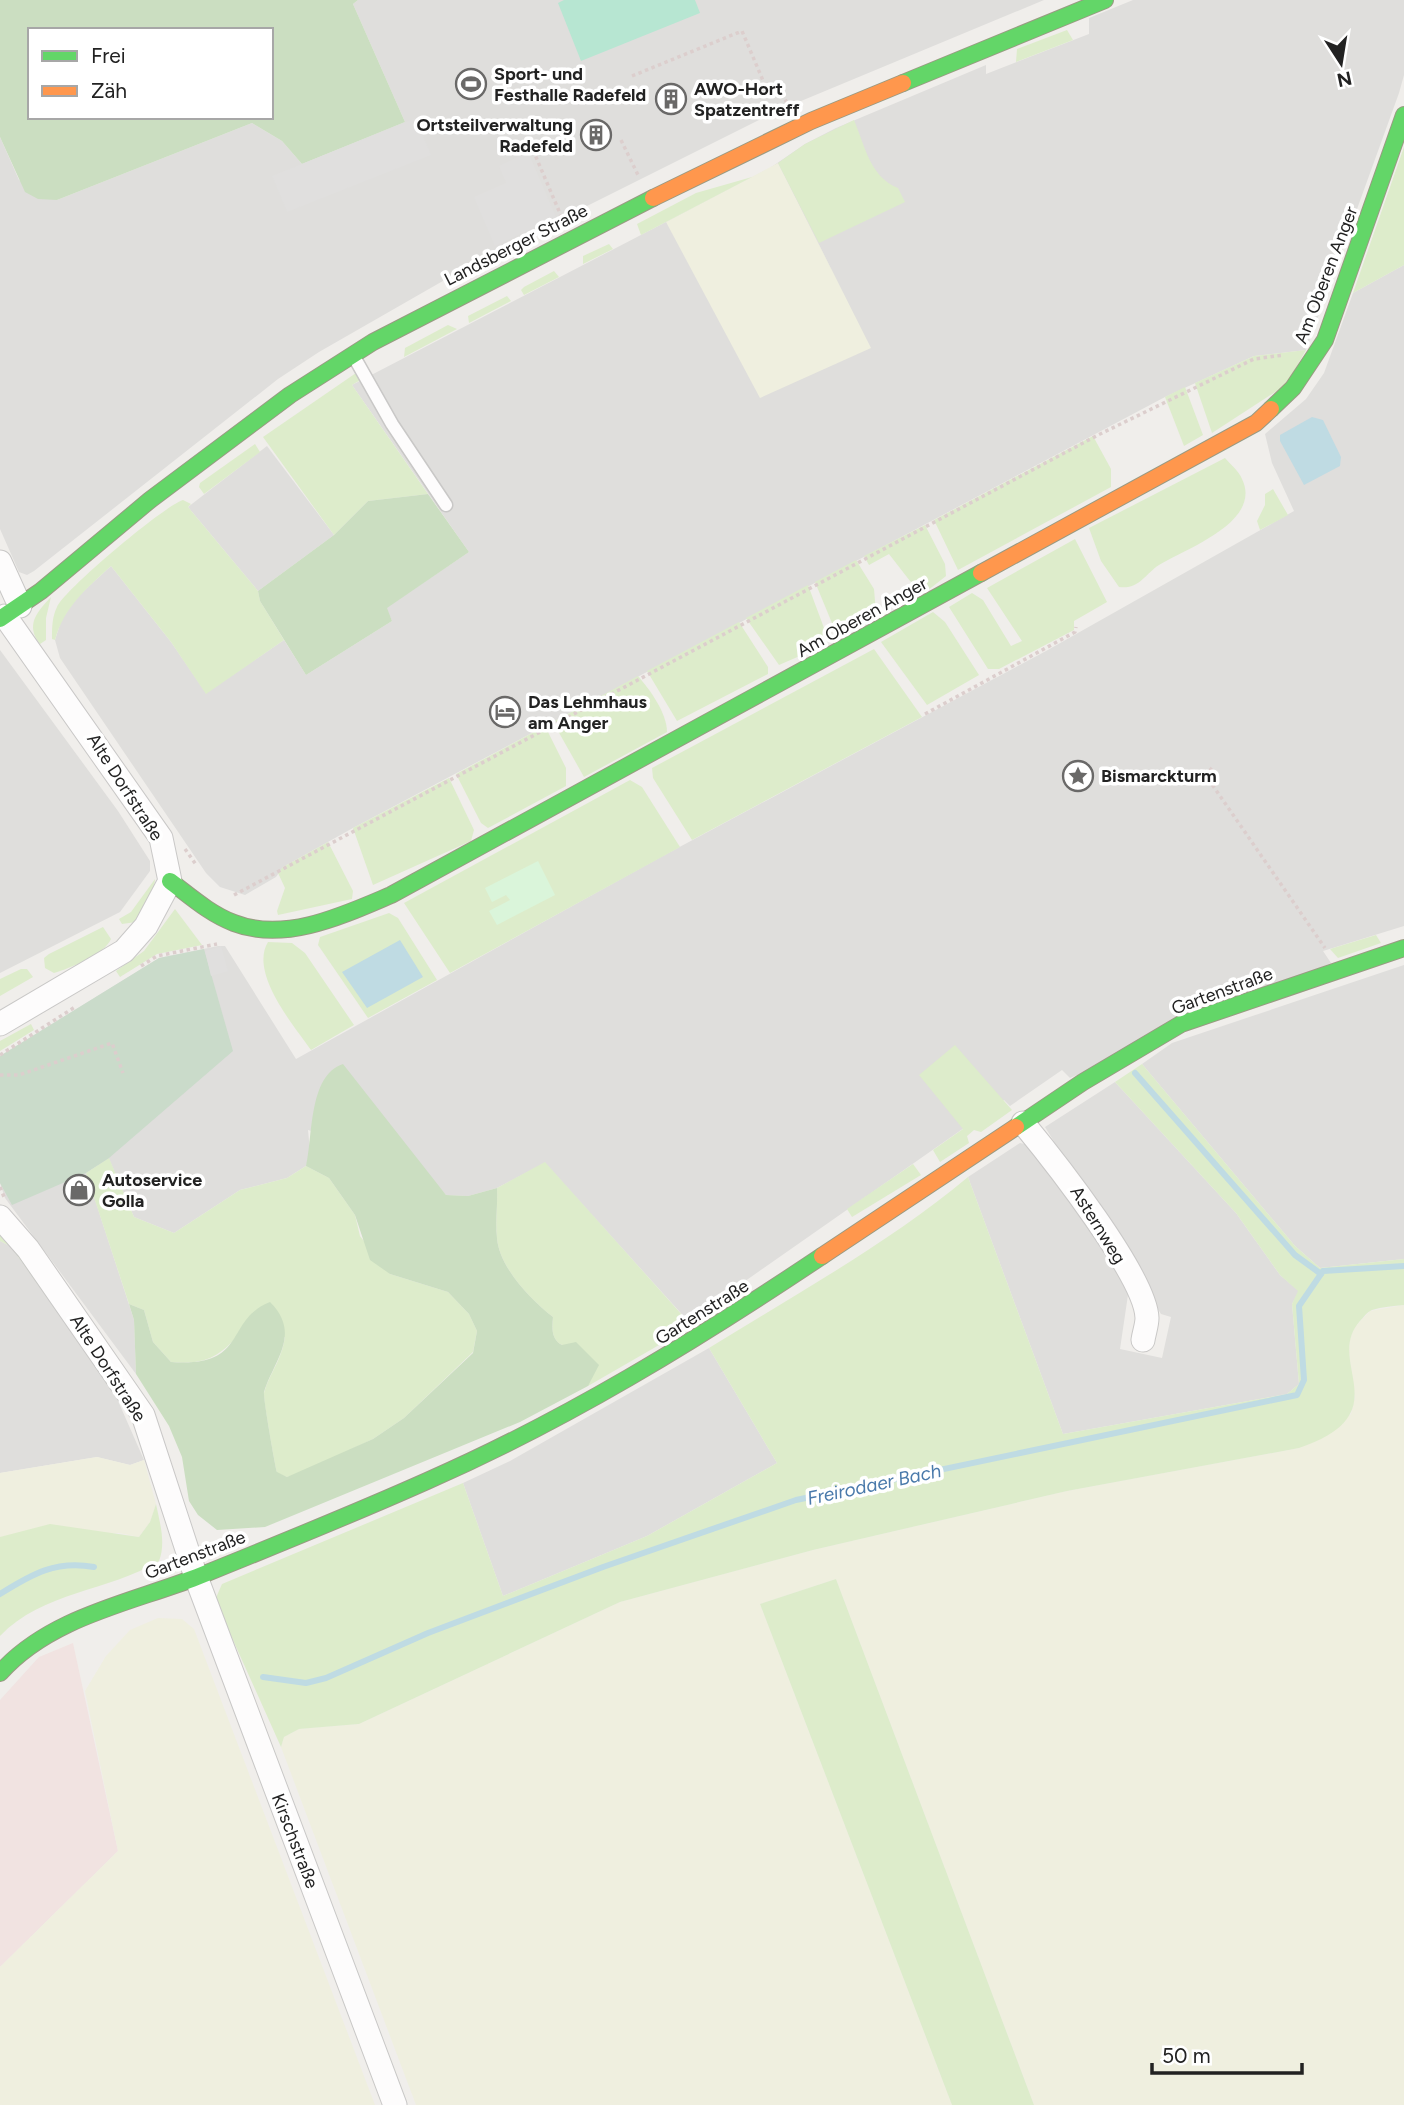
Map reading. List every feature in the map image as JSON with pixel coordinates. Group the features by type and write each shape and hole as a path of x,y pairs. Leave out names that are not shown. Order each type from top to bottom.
{"street":[{"name":"Landsberger Straße","path":"8,614 150,500 290,395 353,354 649,199 799,127 1105,0"},
{"name":"Am Oberen Anger","path":"170,881 226,919 243,926 272,927 318,923 345,916 391,895 1255,424 1293,388 1319,351 1404,115"},
{"name":"Alte Dorfstraße","path":"0,562 8,614 161,838 170,881"},
{"path":"0,1024 124,951 146,926 170,881"},
{"name":"Gartenstraße","path":"0,1673 18,1654 71,1622 196,1577 428,1481 555,1420 707,1334 1083,1082 1181,1024 1404,948"},
{"name":"Asternweg","path":"1023,1123 1067,1175 1134,1281 1147,1318 1143,1340"},
{"name":"Alte Dorfstraße","path":"0,1217 27,1249 143,1415 196,1577"},
{"name":"Kirschstraße","path":"196,1577 395,2105"}],"lane":[{"path":"353,354 392,424 446,505"}],"path":[{"path":"632,76 742,31 767,90 778,86 799,127"},
{"path":"621,139 649,199"},
{"path":"533,150 571,239"},
{"path":"228,899 1098,435 1254,359 1319,351"},
{"path":"925,714 1075,632 1076,627"},
{"path":"1212,768 1206,775 1209,780 1340,971"},
{"path":"161,838 174,833 202,873"},
{"path":"134,970 157,956 221,943"},
{"path":"0,1055 77,1006"},
{"path":"0,1075 19,1075 112,1043 123,1073"}],"shaded area":[{"path":"358,0 1044,0 777,111 483,258 319,352 278,379 34,571 27,575 19,572 0,529 0,137 19,180 57,200 252,123 282,141 302,164 405,122 353,4"},
{"path":"1133,0 1404,0 1404,75 1399,93 1306,350 1254,356 1165,397 353,828 283,867 276,877 245,895 220,887 206,873 60,658 55,640 61,621 75,599 111,566 171,642 206,693 284,640 306,675 392,621 386,608 469,552 352,385 770,168 805,144 836,128 986,65 986,74 1089,34 1089,18"},
{"path":"416,118 431,155 287,212 272,176"},
{"path":"528,152 556,217 495,246 474,197 506,183 499,166"},
{"path":"1404,265 1404,926 1323,951 1331,963 1070,1078 1062,1070 1010,1106 1004,1100 688,1321 545,1163 497,1188 468,1196 446,1195 415,1160 308,1130 310,1151 306,1166 287,1178 240,1190 174,1233 134,1217 109,1159 86,1172 134,1320 136,1374 5,1198 0,1183 0,1056 159,958 225,946 296,1059 659,858 1046,651 1294,511 1272,463 1265,434 1306,399 1324,373 1353,293"},
{"path":"267,446 334,535 258,591 188,507"},
{"path":"0,650 118,811 150,861 150,871 120,912 0,973"},
{"path":"221,946 228,971 211,976 205,951"},
{"path":"1404,965 1404,1259 1320,1268 1295,1246 1142,1064 1172,1043"},
{"path":"1115,1082 1236,1213 1280,1275 1299,1291 1292,1304 1299,1384 1287,1394 1063,1434 968,1177 1020,1143 1033,1146 1058,1174 1129,1288 1120,1349 1162,1358 1171,1317 1161,1314 1045,1127"},
{"path":"0,1241 10,1246 115,1394 144,1460 130,1465 97,1457 0,1473"},
{"path":"709,1348 777,1463 647,1536 503,1596 463,1483 510,1461"},
{"path":"73,1643 118,1851 0,1967 0,1700 39,1657"}],"green space":[{"path":"0,0 358,0 353,4 405,122 302,164 282,141 252,123 57,200 38,199 25,192 0,137"},
{"path":"564,0 695,0 700,13 581,61 558,3"},
{"path":"1067,30 1073,40 1016,62 1017,49"},
{"path":"854,120 875,169 898,188 905,202 819,243 778,163 805,144"},
{"path":"1404,147 1404,265 1353,293"},
{"path":"778,163 871,348 760,398 666,222"},
{"path":"752,177 641,235 637,224 696,193"},
{"path":"609,244 613,249 583,264 583,256"},
{"path":"554,271 559,277 524,295 521,290 524,287"},
{"path":"507,296 511,301 469,323 468,316"},
{"path":"448,325 457,329 404,357 405,348"},
{"path":"1306,350 1286,385 1212,433 1195,383 1254,356"},
{"path":"356,373 362,379 352,385 428,494 368,501 334,535 263,437"},
{"path":"1185,387 1203,435 1184,446 1165,397"},
{"path":"1093,436 1111,469 1111,487 958,570 934,520"},
{"path":"255,444 260,452 204,494 199,487 200,483"},
{"path":"1225,458 1241,476 1246,494 1242,508 1232,521 1202,542 1159,565 1137,584 1119,587 1101,561 1089,528"},
{"path":"1273,489 1288,515 1260,530 1257,521 1265,505 1265,494"},
{"path":"428,494 469,552 387,608 392,621 306,675 260,601 258,591 334,535 368,501"},
{"path":"183,500 191,504 188,507 258,591 260,601 284,640 206,694 171,642 111,566 77,599 64,618 55,640 52,639 54,615 64,597 137,532"},
{"path":"925,525 945,564 946,576 927,591 910,581 889,554 869,565 864,556"},
{"path":"1075,539 1107,602 1074,621 1074,630 999,669 988,669 949,607 972,593 983,600 1011,646 1022,641 987,588"},
{"path":"856,560 874,589 876,613 839,640 815,582"},
{"path":"808,585 827,636 825,645 779,665 746,618"},
{"path":"51,597 46,618 46,640 40,644 33,625 37,613"},
{"path":"933,612 945,622 979,675 927,705 881,642"},
{"path":"739,622 768,667 768,674 677,721 647,671"},
{"path":"874,649 922,717 692,840 653,778 652,768"},
{"path":"638,676 661,710 667,732 584,777 553,722"},
{"path":"545,726 566,768 566,786 488,828 481,823 456,774"},
{"path":"449,778 474,830 471,841 373,885 353,828"},
{"path":"630,780 642,787 680,847 450,973 404,903"},
{"path":"328,842 353,891 352,899 278,915 285,888 278,873 283,867"},
{"path":"538,861 555,895 497,925 489,911 510,900 506,895 492,902 485,888"},
{"path":"155,879 154,889 136,922 122,924 119,919 131,912"},
{"path":"175,909 202,945 157,954 120,977 116,971 144,951"},
{"path":"389,913 398,918 437,980 368,1018 318,945 320,937"},
{"path":"103,927 111,939 94,955 54,973 45,968 44,958 49,954"},
{"path":"1376,935 1381,943 1338,958 1330,949"},
{"path":"268,942 292,943 305,953 354,1025 311,1050 276,999 269,983 264,969"},
{"path":"204,949 233,1051 109,1158 86,1173 12,1205 0,1183 0,1056 159,958"},
{"path":"27,969 33,977 0,996 0,979"},
{"path":"31,1024 34,1030 0,1051 0,1041"},
{"path":"955,1045 1012,1110 981,1132 974,1130 967,1136 969,1143 940,1162 933,1150 963,1129 919,1075"},
{"path":"343,1064 446,1195 468,1196 497,1188 497,1238 499,1249 510,1271 535,1302 553,1317 553,1333 558,1343 562,1345 576,1342 599,1365 588,1386 520,1422 265,1527 217,1530 198,1515 189,1501 182,1457 169,1426 136,1374 134,1320 129,1304 144,1310 153,1342 171,1362 196,1362 213,1358 224,1350 246,1320 270,1302 284,1325 285,1336 264,1397 277,1472 287,1477 373,1439 404,1418 473,1353 477,1331 469,1314 448,1292 390,1274 370,1260 355,1215 329,1178 306,1166 318,1094 323,1081 332,1070"},
{"path":"1142,1064 1295,1246 1320,1268 1404,1259 1404,1305 1370,1311 1360,1321 1351,1337 1349,1353 1354,1403 1347,1419 1330,1434 1299,1448 1067,1491 813,1550 620,1602 359,1724 299,1729 284,1737 281,1747 215,1600 222,1584 463,1483 503,1596 647,1536 777,1463 709,1348 874,1246 968,1177 1063,1434 1287,1394 1299,1384 1292,1304 1298,1291 1280,1275 1236,1213 1115,1082"},
{"path":"109,1158 134,1217 174,1233 240,1190 287,1178 306,1166 329,1178 355,1215 360,1236 390,1274 448,1292 469,1314 477,1331 473,1352 404,1418 373,1439 301,1473 287,1477 277,1473 264,1393 285,1337 239,1334 210,1358 192,1362 171,1362 153,1342 144,1310 129,1304 86,1173"},
{"path":"545,1162 692,1326 588,1386 554,1336 553,1317 535,1302 518,1282 499,1249 496,1232 497,1188"},
{"path":"913,1164 921,1175 852,1217 847,1209"},
{"path":"0,1230 115,1394 10,1246 0,1241"},
{"path":"1404,1305 1404,2105 1034,2105 836,1579 760,1604 952,2105 416,2105 281,1747 284,1737 299,1729 359,1724 620,1602 813,1550 1067,1491 1299,1448 1351,1414 1355,1397 1349,1353 1350,1332 1370,1311"},
{"path":"97,1457 130,1465 144,1460 156,1504 150,1522 139,1537 119,1533 0,1537 0,1473"},
{"path":"156,1504 162,1540 159,1561 36,1610 17,1621 0,1636 0,1537 50,1524 139,1537 150,1522"},
{"path":"836,1579 1034,2105 952,2105 760,1604"},
{"path":"158,1618 182,1619 194,1629 375,2105 0,2105 0,1967 118,1851 85,1691 106,1656 130,1630"}],"water":[{"path":"1312,417 1323,420 1341,457 1340,466 1304,485 1280,441 1280,435"},
{"path":"400,940 423,977 367,1008 342,972"}],"waterway":[{"path":"1135,1073 1295,1255 1321,1274"},
{"name":"Freirodaer Bach","path":"263,1677 306,1683 326,1678 428,1633 603,1567 796,1500 1297,1395 1304,1380 1299,1306 1323,1271 1404,1266"},
{"name":"Freirodaer Bach","path":"0,1594 45,1570 68,1565 94,1567"}],"traffic: fast":[{"path":"903,83 1105,0"},
{"path":"1271,409 1293,388 1325,340 1404,115"},
{"path":"0,619 41,591 150,500 290,395 373,342 653,198"},
{"path":"170,881 217,915 253,928 294,928 354,911 391,895 981,573"},
{"path":"1016,1127 1083,1082 1181,1024 1404,948"},
{"path":"0,1673 42,1638 67,1625 197,1577 312,1530 427,1481 530,1432 629,1378 822,1256"}],"traffic: slow":[{"path":"653,198 811,121 903,83"},
{"path":"981,573 1256,423 1271,409"},
{"path":"822,1256 1016,1127"}],"place":[{"name":"Sport- und Festhalle Radefeld","path":"471,84"},
{"name":"AWO-Hort Spatzentreff","path":"671,99"},
{"name":"Ortsteilverwaltung Radefeld","path":"596,135"},
{"name":"Das Lehmhaus am Anger","path":"505,712"},
{"name":"Bismarckturm","path":"1078,776"},
{"name":"Autoservice Golla","path":"79,1190"}]}
